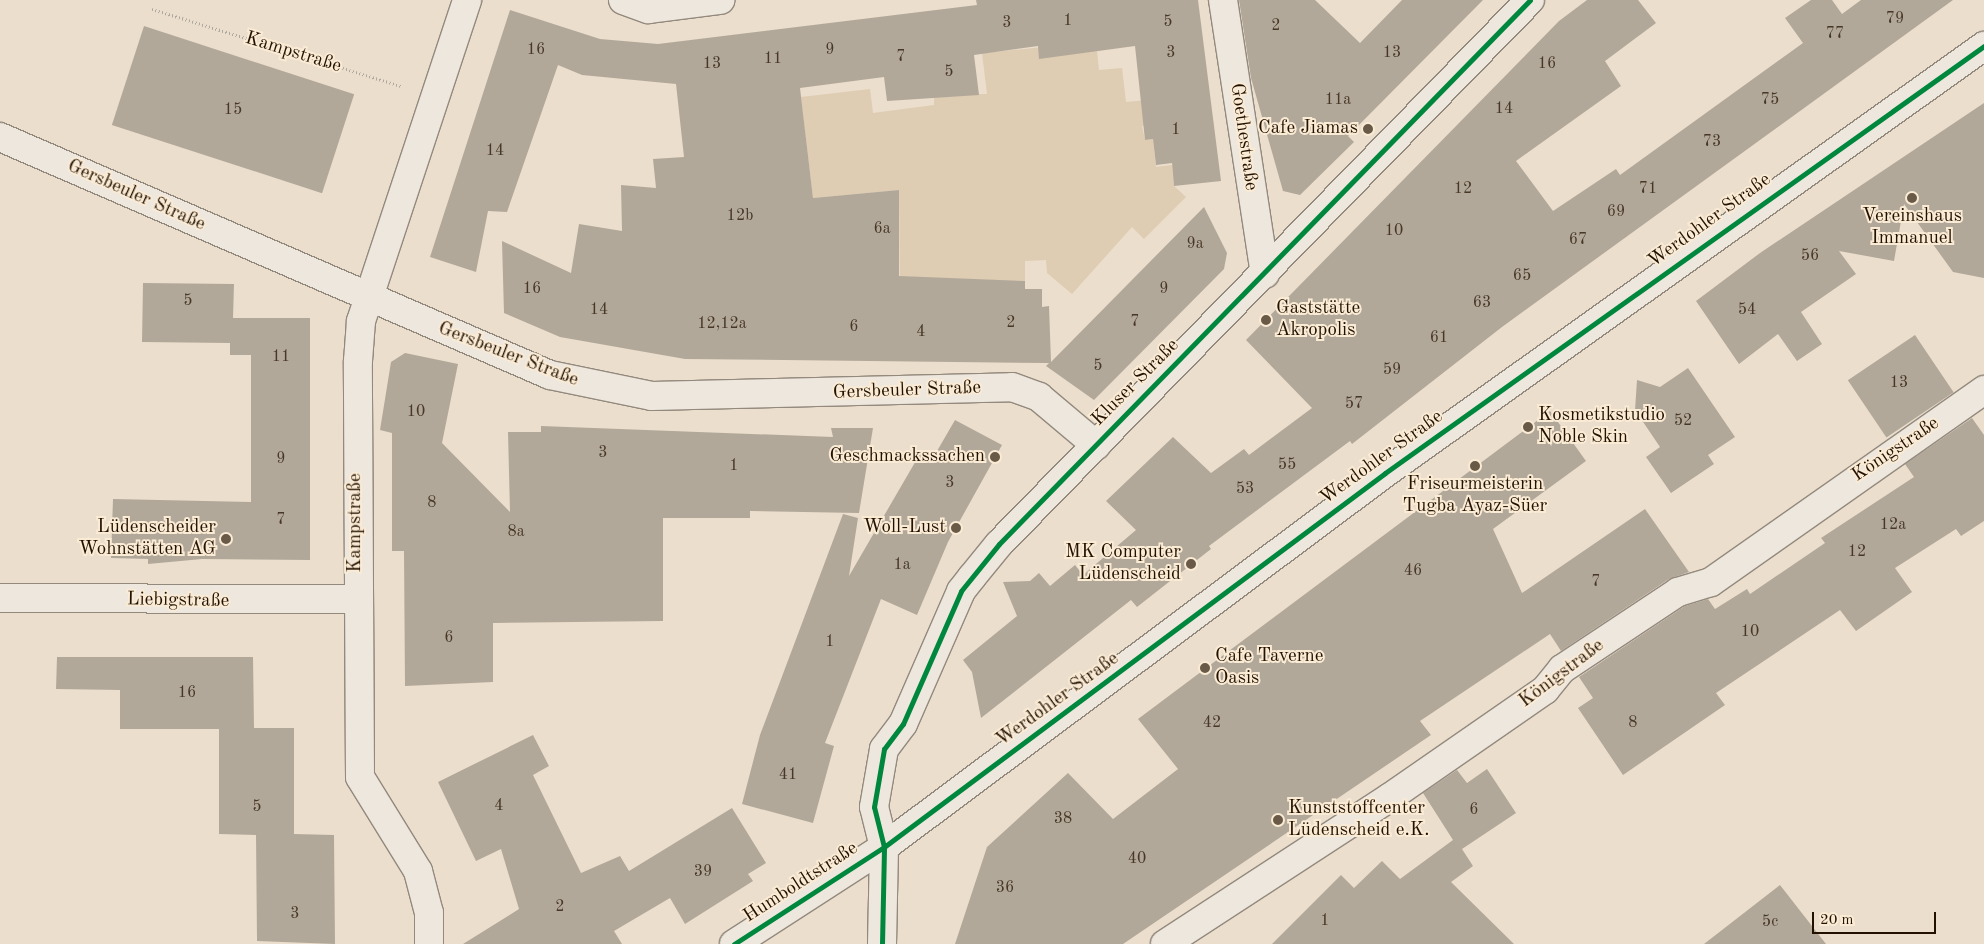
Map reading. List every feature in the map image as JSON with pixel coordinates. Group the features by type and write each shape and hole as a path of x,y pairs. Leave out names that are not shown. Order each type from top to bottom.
{"street":[{"name":"Kampstraße","path":"429,944 429,913 418,871 360,778 357,599 358,361 360,321 467,0"},
{"path":"623,0 648,9 720,0"},
{"name":"Goethestraße","path":"1223,0 1264,274"},
{"name":"Kluser Straße","path":"884,847 874,808 884,749 903,724 961,591 999,544 1530,0"},
{"name":"Werdohler Straße","path":"884,847 1392,467 1984,46"},
{"name":"Gersbeuler Straße","path":"0,137 550,375 596,388 652,396 1012,387 1039,397 1096,444"},
{"name":"Königstraße","path":"1167,944 1389,798 1545,690 1562,669 1678,592 1711,582 1984,390"},
{"name":"Liebigstraße","path":"0,598 357,599"},
{"path":"882,944 884,847"},
{"name":"Humboldtstraße","path":"734,944 884,847"}],"shaded area":[{"path":"1096,42 1099,70 1122,68 1126,102 1148,100 1151,125 1142,126 1145,140 1153,139 1156,167 1172,165 1174,186 1186,197 1144,239 1132,227 1072,294 1047,273 1046,260 1025,261 1025,281 900,294 899,190 813,198 801,97 870,89 873,113 934,105 934,95 987,94 982,53"}],"building":[{"path":"976,0 1198,0 1221,181 1174,186 1172,163 1156,165 1153,139 1145,140 1135,46 1039,59 1038,46 974,55 979,95 887,101 884,77 800,88 813,198 899,190 899,276 1025,281 1025,289 1042,289 1042,307 1049,306 1051,362 1204,207 1227,253 1224,269 1094,400 1046,366 1049,363 685,359 560,337 504,313 502,241 571,273 579,224 622,231 621,185 656,188 653,159 684,157 676,84 582,75 558,65 507,212 488,211 476,272 430,257 510,10 600,39 658,44 977,5"},
{"path":"1239,0 1315,0 1360,43 1402,0 1483,0 1348,136 1354,142 1300,195 1283,191 1251,78"},
{"path":"1587,0 1638,0 1656,23 1605,61 1621,86 1516,161 1553,211 1616,169 1620,175 1803,43 1785,18 1811,0 1832,0 1842,14 1861,0 1953,0 1502,327 1352,444 1350,441 1209,546 1211,549 1137,607 1131,600 981,718 972,672 963,660 1017,616 1003,582 1030,581 1039,573 1050,586 1075,565 1083,575 1136,530 1106,501 1173,437 1211,473 1244,449 1249,455 1312,408 1246,340 1559,21"},
{"path":"144,26 354,94 322,193 112,125"},
{"path":"1984,103 1984,278 1953,272 1904,204 1894,261 1839,251 1856,274 1801,312 1822,344 1797,361 1778,334 1739,364 1696,301 1760,253"},
{"path":"143,283 234,284 233,318 310,318 310,560 202,559 148,564 148,559 111,558 113,499 251,502 251,355 230,355 230,343 142,342"},
{"path":"1915,335 1954,392 1886,437 1848,380"},
{"path":"405,353 458,364 442,443 510,512 508,432 541,432 541,426 833,437 831,428 873,428 859,513 750,511 750,518 663,518 663,621 493,623 493,682 405,686 404,551 392,551 392,433 380,430 391,362"},
{"path":"1688,368 1735,437 1708,455 1714,464 1671,493 1646,457 1660,447 1635,410 1637,380 1660,387"},
{"path":"1550,411 1586,461 1493,529 1522,593 1645,509 1689,572 1669,579 1561,651 1550,634 1420,721 1431,735 1123,944 955,944 987,847 1068,773 1113,819 1178,769 1138,719"},
{"path":"1972,418 1984,435 1984,521 1961,536 1956,529 1895,568 1912,592 1856,631 1840,610 1716,693 1725,705 1623,775 1578,708 1593,698 1579,677 1685,606 1708,599 1715,609 1747,589 1750,594 1825,543 1821,538 1914,477 1905,464"},
{"path":"955,420 1002,445 948,542 917,615 881,599 825,743 834,746 813,823 742,804 760,735 843,514 858,518 849,576 921,452 933,458"},
{"path":"57,657 253,657 254,728 294,728 294,834 334,835 335,944 257,941 256,835 219,834 219,729 120,729 120,690 56,689"},
{"path":"533,735 549,766 533,775 581,873 620,856 629,871 732,808 766,863 748,874 753,881 685,924 670,898 614,931 622,944 463,944 519,909 501,849 476,861 438,782"},
{"path":"1487,769 1516,813 1462,849 1473,866 1451,882 1514,944 1272,944 1341,875 1354,888 1382,861 1400,879 1453,840 1423,793 1457,770 1467,783"},
{"path":"1780,885 1826,944 1704,944"}],"cycle path":[{"path":"882,944 884,847 874,807 884,749 903,724 961,591 999,544 1530,0"},
{"path":"734,944 884,847 1385,473 1984,46"}],"place":[{"name":"Cafe Jiamas","path":"1368,129"},
{"name":"Vereinshaus Immanuel","path":"1912,198"},
{"name":"Gaststätte Akropolis","path":"1266,320"},
{"name":"Kosmetikstudio Noble Skin","path":"1528,427"},
{"name":"Geschmackssachen","path":"995,457"},
{"name":"Friseurmeisterin Tugba Ayaz-Süer","path":"1475,466"},
{"name":"Woll-Lust","path":"956,528"},
{"name":"Lüdenscheider Wohnstätten AG","path":"226,539"},
{"name":"MK Computer Lüdenscheid","path":"1191,564"},
{"name":"Cafe Taverne Oasis","path":"1205,668"},
{"name":"Kunststoffcenter Lüdenscheid e.K.","path":"1278,820"}]}
